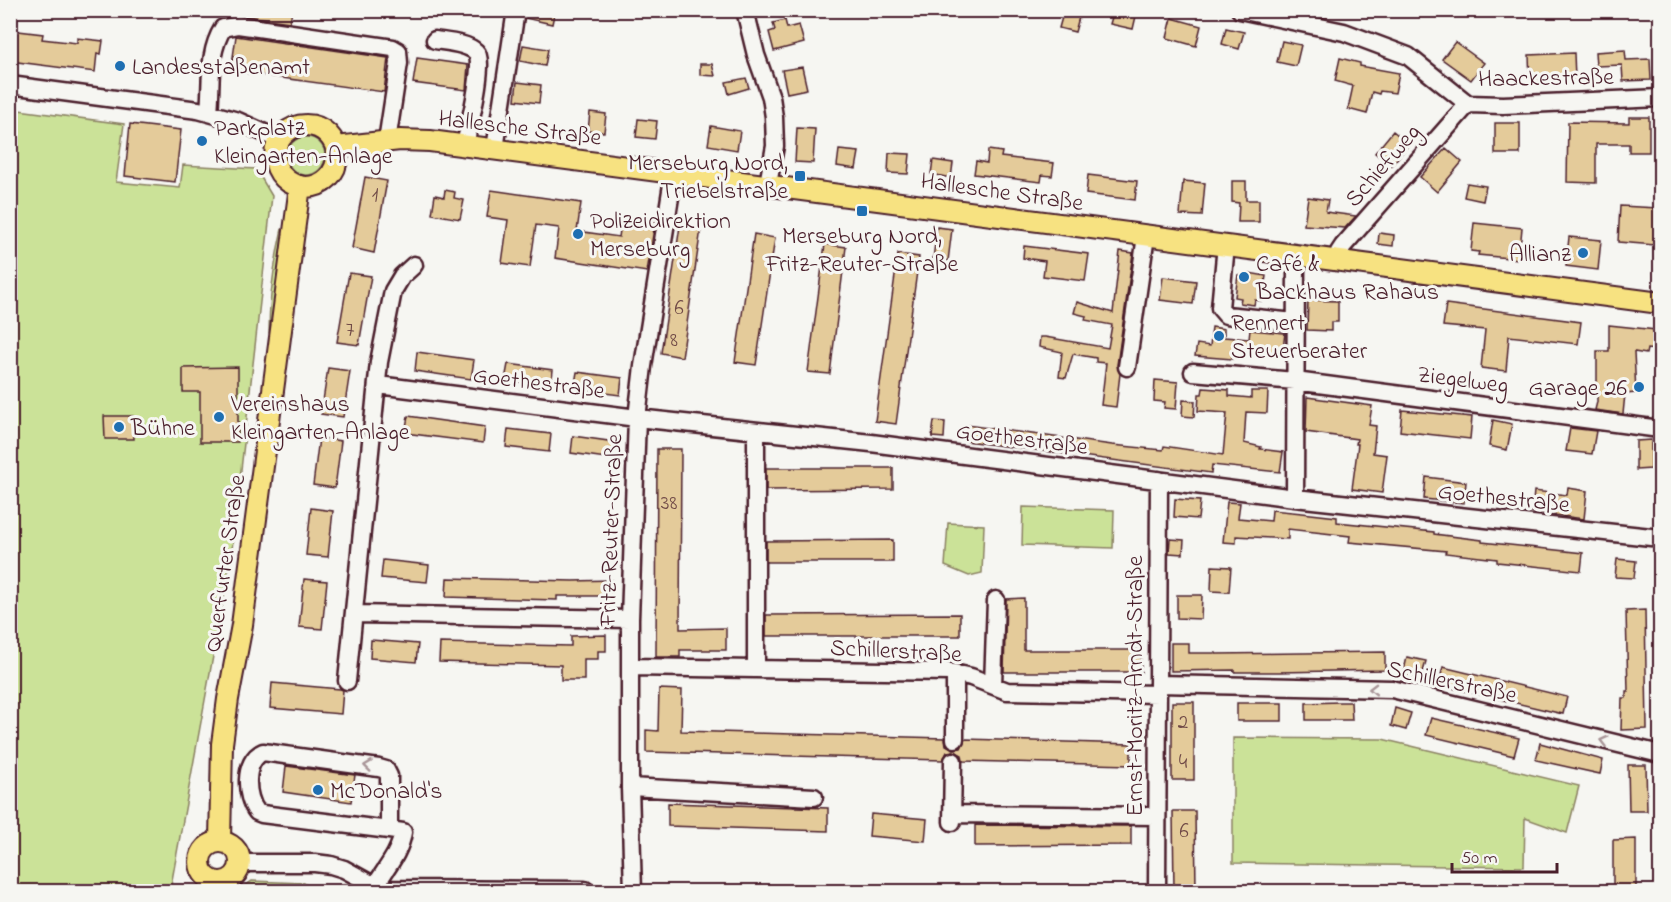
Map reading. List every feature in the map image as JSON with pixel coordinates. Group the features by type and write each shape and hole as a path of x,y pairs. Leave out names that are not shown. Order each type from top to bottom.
{"main road":[{"path":"310,125 326,132 336,147 336,161 331,174 314,186 300,186 288,181 280,171 276,157 280,140 293,128 310,125"},
{"name":"Hallesche Straße","path":"336,147 387,141 430,141 465,145 1660,303"},
{"name":"Querfurter Straße","path":"220,841 222,744 244,614 300,186"},
{"path":"220,841 230,843 236,848 240,854 241,863 237,874 232,879 209,886 200,860 204,849 220,841"}],"street":[{"path":"495,149 516,10"},
{"path":"746,10 756,55 771,97 774,117 775,147 768,184"},
{"name":"Haackestraße","path":"1240,10 1344,32 1408,56 1468,104 1503,105 1660,98"},
{"path":"209,112 210,66 215,40 223,28 238,25 383,46 398,51 399,63 387,141"},
{"path":"435,40 466,46 476,50 479,55 477,86 465,145"},
{"path":"10,85 209,112 238,121 280,140"},
{"name":"Schiefweg","path":"1338,260 1342,246 1468,104"},
{"name":"Fritz-Reuter-Straße","path":"633,891 630,788 630,619 637,418 643,366 674,172"},
{"path":"1127,367 1146,236"},
{"path":"1226,245 1220,308 1226,315 1295,322"},
{"path":"1295,498 1296,255"},
{"path":"347,681 379,362 393,291 402,276 414,265"},
{"path":"1193,372 1295,381"},
{"name":"Ziegelweg","path":"1295,381 1660,429"},
{"name":"Goethestraße","path":"378,385 637,418 871,443 1295,498 1660,538"},
{"path":"756,431 756,669"},
{"name":"Ernst-Moritz-Arndt-Straße","path":"1157,891 1159,480"},
{"path":"993,685 996,600"},
{"path":"354,614 630,619"},
{"name":"Schillerstraße","path":"630,667 955,673 1007,691 1392,689 1660,754"},
{"path":"955,673 955,739"},
{"path":"375,889 396,854 403,832 272,816 257,812 248,792 252,761 256,755 263,752 386,770 389,776 389,830"},
{"path":"953,760 952,818 1157,816"},
{"path":"630,788 814,797"},
{"path":"241,863 331,865 344,869 375,889 585,891"}],"green space":[{"path":"11,109 124,124 116,182 180,188 183,165 256,169 272,196 231,558 170,891 11,892"},
{"path":"306,137 320,142 325,156 320,170 306,175 292,170 287,156 292,142"},
{"path":"282,229 284,239 272,334 269,333 271,294"},
{"path":"1023,507 1114,510 1113,548 1022,545"},
{"path":"948,523 984,525 982,573 969,576 945,566"},
{"path":"1233,738 1382,739 1579,786 1567,833 1525,818 1524,867 1233,863"},
{"path":"252,881 304,883 311,891 236,891"}],"building":[{"path":"240,10 292,10 290,22 239,15"},
{"path":"526,10 555,10 552,24 525,18"},
{"path":"1064,10 1081,10 1075,32 1059,28"},
{"path":"1114,10 1137,12 1133,29 1110,24"},
{"path":"1172,18 1201,26 1196,46 1167,38"},
{"path":"785,20 787,28 799,25 804,43 774,51 769,32 775,30 773,23"},
{"path":"1226,28 1244,32 1239,49 1222,44"},
{"path":"10,30 43,34 42,39 77,43 77,38 103,41 101,54 97,53 95,72 10,61"},
{"path":"236,36 388,58 384,92 231,71"},
{"path":"1282,41 1301,45 1296,66 1277,62"},
{"path":"1455,42 1484,63 1471,80 1442,59"},
{"path":"523,45 548,49 545,66 520,61"},
{"path":"1625,50 1626,60 1650,59 1651,80 1623,81 1622,65 1596,66 1595,52"},
{"path":"1574,53 1575,79 1530,81 1529,55"},
{"path":"417,58 468,65 466,90 413,83"},
{"path":"1340,58 1360,63 1360,66 1399,73 1395,93 1372,92 1367,114 1348,109 1353,86 1335,81"},
{"path":"700,64 712,64 715,76 700,75"},
{"path":"802,67 807,89 787,93 782,70"},
{"path":"746,78 749,88 729,94 726,82"},
{"path":"517,82 541,85 539,103 515,100"},
{"path":"590,112 606,114 604,132 588,131"},
{"path":"1629,117 1649,117 1649,152 1629,152 1629,144 1596,144 1596,183 1567,182 1568,122 1629,123"},
{"path":"638,119 657,121 655,139 636,137"},
{"path":"1495,123 1520,123 1520,154 1495,154"},
{"path":"130,124 181,130 175,182 125,176"},
{"path":"711,126 740,131 737,150 708,145"},
{"path":"797,128 815,129 813,163 795,162"},
{"path":"1393,131 1409,144 1391,166 1375,153"},
{"path":"1446,148 1462,162 1437,192 1420,177"},
{"path":"839,150 859,152 856,169 837,166"},
{"path":"988,150 1002,152 1001,157 1054,163 1052,176 1042,175 1041,182 974,174 976,161 987,163"},
{"path":"889,153 910,154 908,174 888,173"},
{"path":"933,160 953,163 951,178 931,174"},
{"path":"1088,175 1137,181 1135,200 1086,194"},
{"path":"365,177 387,181 374,253 352,248"},
{"path":"1183,181 1205,183 1202,216 1180,215"},
{"path":"1232,181 1246,181 1246,200 1259,200 1259,222 1238,222 1239,203 1232,202"},
{"path":"1467,183 1486,186 1483,201 1464,197"},
{"path":"445,190 455,192 454,198 464,200 460,219 432,214 435,195 444,197"},
{"name":"Polizeidirektion Merseburg","path":"491,190 581,203 577,231 619,237 622,217 655,222 647,272 555,258 559,228 536,225 530,267 502,263 508,220 487,217"},
{"path":"1308,197 1328,200 1326,212 1356,216 1345,228 1304,225"},
{"path":"1620,206 1658,208 1655,245 1618,242"},
{"path":"1474,223 1522,228 1519,259 1478,255 1479,252 1471,251"},
{"path":"680,226 701,229 682,357 661,353"},
{"path":"937,227 952,229 948,261 933,259"},
{"path":"1379,233 1394,235 1393,246 1378,244"},
{"path":"754,234 775,238 756,365 735,362"},
{"name":"Allianz","path":"1569,237 1601,240 1598,270 1566,266"},
{"path":"825,244 846,247 830,374 808,372"},
{"path":"1024,246 1089,254 1085,281 1043,276 1045,261 1023,258"},
{"path":"1120,251 1133,253 1117,365 1120,374 1116,407 1101,405 1106,363 1096,362 1096,358 1073,354 1066,378 1059,377 1062,352 1039,347 1040,337 1045,337 1108,348 1112,325 1085,320 1086,316 1074,313 1077,302 1113,313"},
{"path":"898,254 919,257 896,424 875,421"},
{"path":"349,273 371,276 359,345 337,342"},
{"path":"1249,273 1266,276 1262,301 1255,300 1254,305 1240,303 1241,298 1235,297 1238,275 1248,277"},
{"path":"1163,277 1196,281 1193,304 1160,300"},
{"path":"1308,300 1338,301 1338,322 1331,322 1331,331 1307,330"},
{"path":"1446,304 1581,322 1578,344 1509,336 1506,371 1481,368 1485,330 1443,326"},
{"path":"1609,325 1656,330 1656,350 1647,349 1646,354 1634,352 1636,393 1625,394 1623,414 1595,410 1597,351 1609,351"},
{"path":"1212,327 1224,329 1224,337 1249,339 1250,330 1285,333 1282,356 1232,351 1232,359 1195,356 1197,344 1210,346"},
{"path":"417,352 474,360 471,379 415,371"},
{"path":"508,364 553,370 551,387 505,380"},
{"name":"Vereinshaus Kleingarten-Anlage","path":"238,367 238,442 200,442 200,392 183,392 183,368"},
{"path":"328,368 350,371 343,417 321,414"},
{"path":"577,372 622,378 620,395 574,389"},
{"path":"1155,380 1178,382 1176,409 1164,408 1165,402 1154,401"},
{"path":"1203,388 1229,390 1229,396 1251,398 1251,391 1268,391 1267,413 1246,412 1244,443 1261,447 1260,449 1283,452 1280,472 1212,465 1211,473 966,441 967,425 1112,445 1163,450 1164,446 1223,455 1227,413 1198,411 1199,394 1202,394"},
{"path":"1307,397 1372,406 1369,425 1376,426 1373,453 1387,455 1382,493 1352,489 1357,439 1306,432"},
{"path":"1183,400 1195,401 1194,417 1182,416"},
{"path":"1402,410 1472,417 1470,439 1400,431"},
{"name":"Bühne","path":"104,416 133,416 134,439 105,439"},
{"path":"408,416 485,427 483,443 405,433"},
{"path":"1493,420 1512,424 1507,450 1489,446"},
{"path":"934,421 945,422 944,438 932,437"},
{"path":"1570,428 1596,431 1592,454 1566,451"},
{"path":"508,429 551,434 549,452 506,447"},
{"path":"573,436 615,442 613,459 571,453"},
{"path":"319,438 341,441 335,488 313,485"},
{"path":"1651,440 1651,469 1636,470 1636,441"},
{"path":"657,449 681,449 680,629 726,628 726,650 680,650 680,657 656,657"},
{"path":"766,468 893,468 893,489 766,490"},
{"path":"1426,477 1466,482 1464,503 1424,499"},
{"path":"1568,488 1587,491 1584,519 1532,512 1534,491 1567,495"},
{"path":"1175,499 1200,501 1198,519 1174,517"},
{"path":"1227,502 1240,503 1238,518 1271,521 1272,510 1302,513 1337,517 1337,522 1434,532 1434,534 1482,540 1482,542 1583,553 1581,571 1497,562 1497,559 1445,553 1446,551 1349,542 1350,536 1288,529 1288,539 1236,536 1236,543 1223,542"},
{"path":"311,508 333,511 328,557 306,555"},
{"path":"1170,539 1184,540 1183,554 1169,553"},
{"path":"893,540 893,562 766,562 766,541"},
{"path":"1617,559 1636,561 1634,578 1615,577"},
{"path":"383,560 429,565 427,582 381,578"},
{"path":"1212,566 1231,567 1229,592 1211,591"},
{"path":"447,578 612,580 612,596 557,596 557,600 446,597"},
{"path":"304,579 327,581 322,629 299,627"},
{"path":"1177,595 1202,595 1201,619 1177,618"},
{"path":"1024,598 1024,650 1141,650 1141,672 1004,672 1006,599"},
{"path":"1645,610 1647,729 1621,730 1622,698 1626,698 1626,691 1628,691 1626,611"},
{"path":"960,614 960,636 766,636 766,615"},
{"path":"606,635 606,651 598,651 598,659 584,659 584,680 561,680 561,665 439,662 440,643 571,646 571,636"},
{"path":"371,640 418,644 416,662 370,658"},
{"path":"1171,643 1189,643 1189,653 1385,652 1385,670 1171,671"},
{"path":"1407,657 1426,661 1421,679 1403,675"},
{"path":"1443,667 1567,697 1563,714 1439,683"},
{"path":"272,683 343,690 341,714 270,708"},
{"path":"659,689 682,690 681,731 945,738 946,745 954,749 961,748 965,739 1131,744 1131,765 963,761 962,755 954,751 947,752 943,760 646,752 646,730 658,731"},
{"path":"1172,702 1194,702 1194,780 1172,780"},
{"path":"1351,702 1352,720 1306,720 1306,703"},
{"path":"1237,703 1282,703 1282,721 1237,721"},
{"path":"1395,708 1411,713 1406,730 1391,726"},
{"path":"1431,718 1519,738 1514,756 1426,735"},
{"path":"1540,743 1603,760 1600,774 1536,760"},
{"path":"1628,765 1646,765 1647,811 1629,811"},
{"path":"286,766 355,775 351,802 283,792"},
{"path":"668,803 828,808 828,831 668,826"},
{"path":"1173,811 1195,811 1196,891 1174,891"},
{"path":"871,814 927,819 925,841 869,836"},
{"path":"975,825 1131,826 1131,845 975,846"},
{"path":"1636,839 1636,891 1613,891 1613,840"}],"place":[{"name":"Landesstaßenamt","path":"120,66"},
{"name":"Parkplatz Kleingarten-Anlage","path":"202,141"},
{"name":"Merseburg Nord, Triebelstraße","path":"800,176"},
{"name":"Merseburg Nord, Fritz-Reuter-Straße","path":"862,211"},
{"name":"Polizeidirektion Merseburg","path":"578,234"},
{"name":"Allianz","path":"1583,253"},
{"name":"Café & Backhaus Rahaus","path":"1244,277"},
{"name":"Rennert Steuerberater","path":"1219,336"},
{"name":"Garage 26","path":"1639,387"},
{"name":"Vereinshaus Kleingarten-Anlage","path":"219,417"},
{"name":"Bühne","path":"119,427"},
{"name":"McDonald's","path":"318,790"}]}
